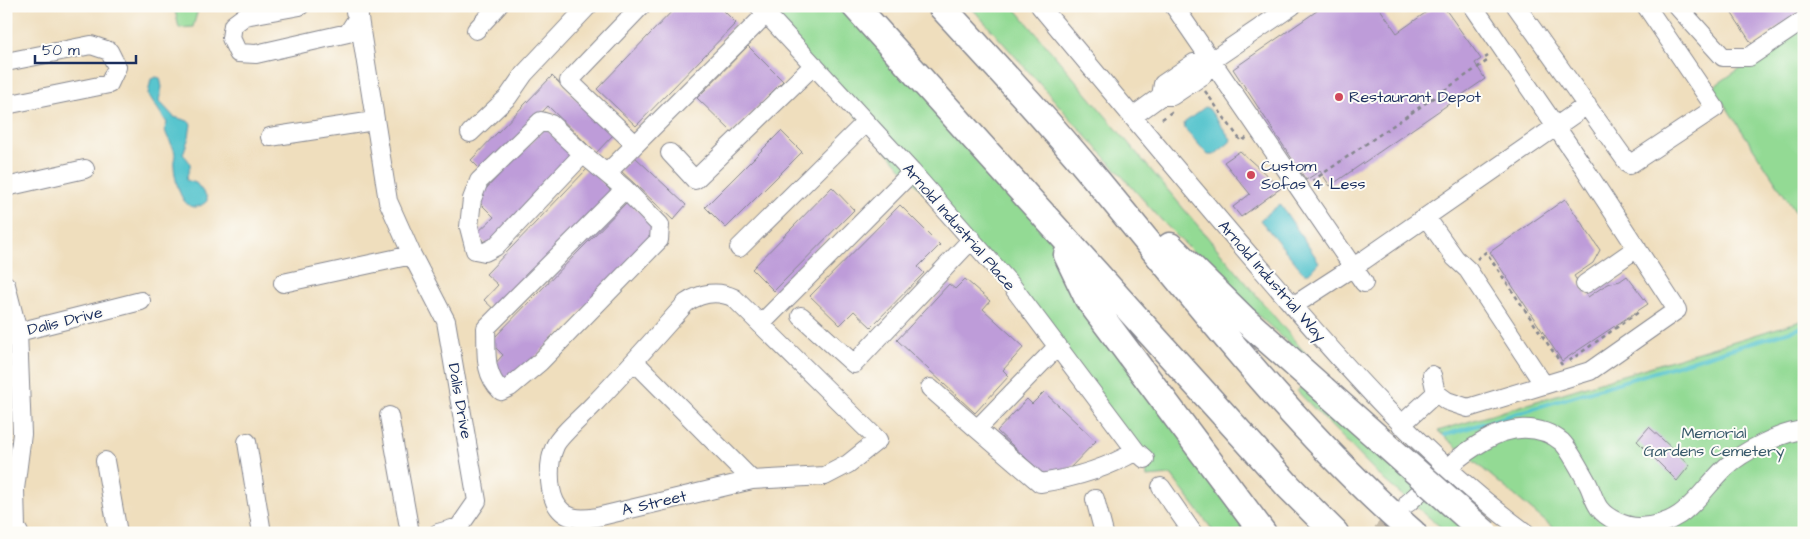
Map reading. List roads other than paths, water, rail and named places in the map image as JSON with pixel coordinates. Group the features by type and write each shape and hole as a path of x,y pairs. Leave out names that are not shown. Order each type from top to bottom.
{"highway":[{"path":"855,6 1289,487 1335,533"},
{"path":"941,6 1089,170 1254,372 1316,440 1413,533"},
{"path":"1089,170 1131,204 1207,284 1485,533"},
{"path":"1052,225 1088,298 1263,533"}],"street":[{"name":"Dalis Drive","path":"300,6 245,16 233,25 231,38 238,53 256,54 348,33 355,10"},
{"path":"476,30 498,6"},
{"path":"470,133 508,97 524,74 588,6"},
{"path":"635,144 569,81 641,6"},
{"name":"Arnold Industrial Way","path":"1040,6 1293,306 1400,425 1447,468 1526,533"},
{"path":"1174,6 1364,283"},
{"path":"1132,117 1160,96 1172,96 1202,76 1211,61 1292,6"},
{"path":"1432,375 1436,393 1447,401 1468,408 1590,371 1678,310 1473,6"},
{"path":"1516,6 1629,165 1715,108 1646,6"},
{"path":"1677,6 1723,57 1749,58 1804,20"},
{"name":"Dalis Drive","path":"355,10 388,201 412,255 446,321 477,501 459,527 438,533"},
{"path":"607,173 763,10"},
{"name":"Arnold Industrial Place","path":"763,10 972,239 1058,346 1140,455 1072,478 1040,483 977,429"},
{"path":"6,62 91,45 110,51 117,67 109,84 6,105"},
{"path":"670,153 696,180 814,65"},
{"path":"1293,306 1352,268 1587,105"},
{"path":"270,137 374,121"},
{"path":"583,154 495,247 485,252 475,250 470,227 472,199 479,181 541,121 551,124 625,189 660,225 659,240 540,362 510,387 501,391 494,384 485,358 486,328 625,189"},
{"path":"740,248 866,122"},
{"path":"6,188 85,169"},
{"path":"761,324 912,172"},
{"path":"1426,217 1455,258 1468,270 1544,385"},
{"path":"801,316 854,364 972,239"},
{"path":"1585,284 1637,248"},
{"path":"283,283 412,255"},
{"name":"Dalis Drive","path":"6,285 18,332 22,434 15,489 16,528 19,533"},
{"name":"A Street","path":"724,293 734,298 761,324 878,440 848,464 825,476 752,480 579,520 565,514 557,506 552,494 550,468 555,445 635,362 686,303 696,296 724,293"},
{"name":"Dalis Drive","path":"18,332 141,301"},
{"path":"930,388 977,429 1058,346"},
{"path":"635,362 752,480"},
{"path":"1400,425 1436,393"},
{"path":"388,416 410,533"},
{"path":"1408,503 1447,468 1484,441 1506,431 1527,428 1547,433 1563,443 1588,484 1600,509 1615,521 1637,527 1666,523 1683,514 1727,466 1766,442 1804,430"},
{"path":"246,442 262,533"},
{"path":"106,461 118,533"},
{"path":"1161,487 1193,533"},
{"path":"1095,499 1104,533"}],"water":[{"path":"160,78 162,87 159,101 174,117 188,121 191,124 183,154 190,164 186,180 196,183 207,197 207,201 199,206 192,207 187,204 182,198 176,182 175,154 165,129 167,123 148,94 151,79"},
{"path":"1205,107 1209,109 1231,139 1214,155 1208,155 1185,129 1184,123"},
{"path":"1280,204 1319,262 1309,273 1304,273 1260,220"}],"waterway":[{"path":"1445,435 1804,327"}],"tunnel":[{"path":"1381,533 1403,509"}],"place":[{"name":"Restaurant Depot","path":"1339,97"},
{"name":"Custom Sofas 4 Less","path":"1251,175"}],"park label":[{"name":"Memorial Gardens Cemetery","path":"1714,442"}]}
